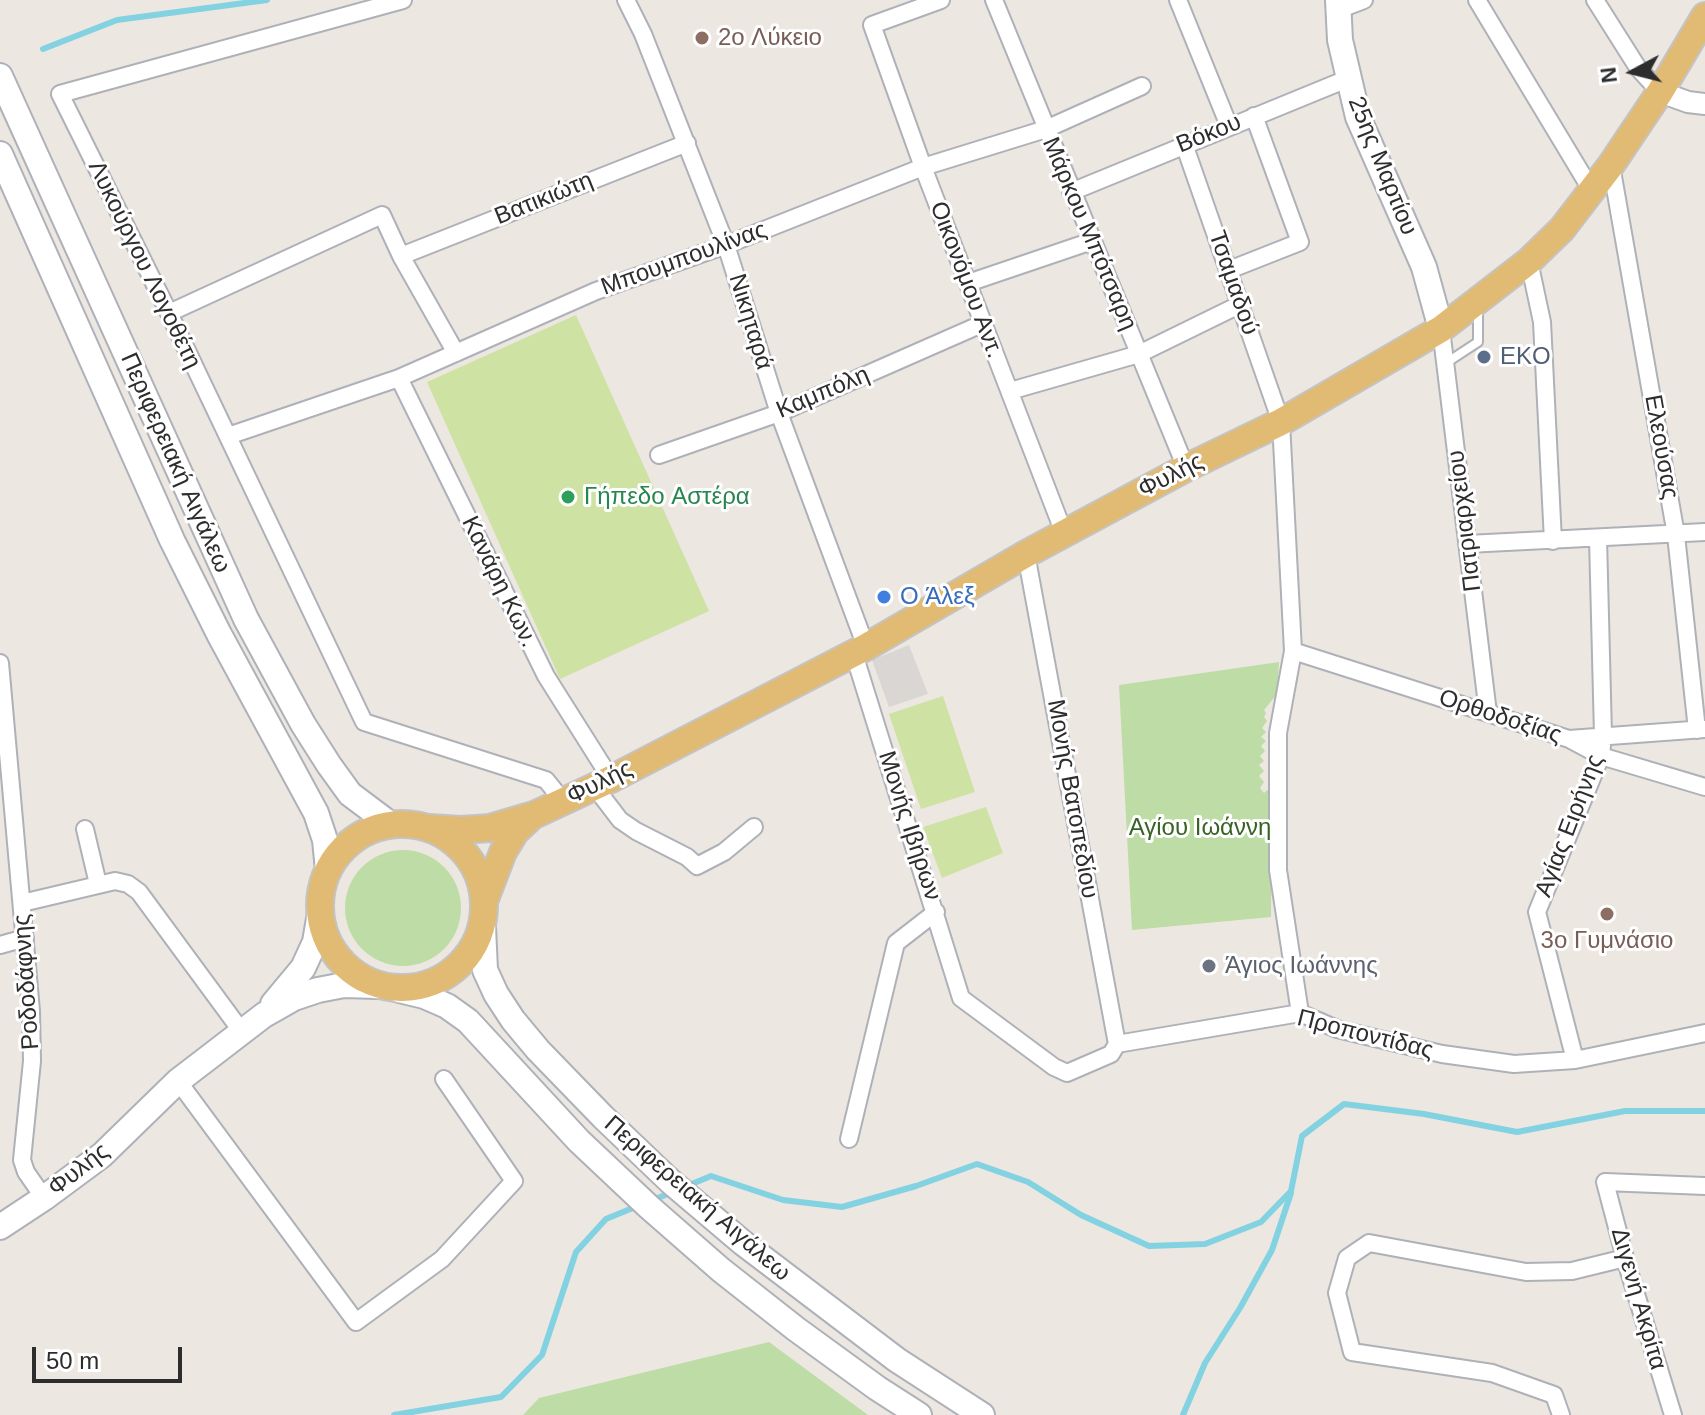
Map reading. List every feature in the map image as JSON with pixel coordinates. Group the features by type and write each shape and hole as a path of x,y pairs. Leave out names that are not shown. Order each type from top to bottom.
{"main road":[{"name":"25ης Μαρτίου","path":"1338,5 1340,40 1358,117 1424,267 1441,329"},
{"name":"Φυλής","path":"430,828 490,828 534,815 602,782 860,651 1026,554 1186,468 1281,422 1441,329 1529,261 1562,229 1611,165 1660,92 1705,16"},
{"name":"Περιφερειακή Αιγάλεω","path":"0,76 246,619 329,765 350,794 390,824"},
{"name":"Περιφερειακή Αιγάλεω","path":"0,154 172,540 246,686 316,813 325,840 328,870"},
{"name":"Φυλής","path":"485,899 503,852 515,832 534,815"},
{"path":"390,824 430,828 457,844 476,869 485,899 483,927 471,953 452,973 427,986 388,988 356,975 338,958 326,937 320,913 321,891 328,870 343,848 365,833 390,824"},
{"name":"Φυλής","path":"264,1015 303,968 315,942 320,913"},
{"name":"Περιφερειακή Αιγάλεω","path":"483,927 485,970 496,994 538,1050 603,1117 671,1182 743,1243 897,1360 982,1415"},
{"name":"Φυλής","path":"0,1227 102,1155 178,1081 264,1015 294,998 318,990 344,985 388,988"},
{"name":"Περιφερειακή Αιγάλεω","path":"388,988 447,1006 468,1021 579,1141 721,1270 796,1329 919,1415"}],"street":[{"name":"Λυκούργου Λογοθέτη","path":"403,0 60,94 169,313 364,722 546,780 563,801"},
{"name":"Νικηταρά","path":"626,0 687,143 726,245 860,651"},
{"name":"Οικονόμου Αντ.","path":"941,0 872,25 923,167 1064,533"},
{"name":"Μάρκου Μπότσαρη","path":"994,0 1186,468"},
{"path":"1178,0 1229,126"},
{"path":"1338,5 1364,0"},
{"path":"1477,0 1592,191"},
{"path":"1595,0 1638,68 1660,92 1688,102 1705,104"},
{"name":"Βόκου","path":"1071,192 1347,79"},
{"name":"Μπουμπουλίνας","path":"228,436 399,378 596,291 726,245 923,167 1046,129 1142,86"},
{"path":"1229,270 1300,242 1254,116"},
{"name":"Βατικιώτη","path":"401,256 687,143"},
{"name":"Τσαμαδού","path":"1184,144 1281,422"},
{"name":"Ελεούσας","path":"1611,165 1676,535 1701,730"},
{"path":"169,313 382,215 401,256 456,353"},
{"path":"968,283 1092,241"},
{"path":"1529,261 1542,322 1553,541"},
{"path":"1010,391 1139,354 1241,304"},
{"name":"Καμπόλη","path":"659,455 779,413 984,323"},
{"name":"Πατριαρχείου","path":"1441,329 1488,713"},
{"name":"Κανάρη Κων.","path":"399,378 620,820 687,857 697,866 724,852 754,827"},
{"path":"1281,422 1293,651 1278,733 1278,870 1300,1013"},
{"path":"1467,544 1705,532"},
{"name":"Αγίας Ειρήνης","path":"1575,1060 1537,912 1601,756 1598,538"},
{"name":"Μονής Βατοπεδίου","path":"1026,554 1117,1044"},
{"name":"Μονής Ιβήρων","path":"860,651 961,998"},
{"name":"Ορθοδοξίας","path":"1293,651 1569,739 1601,756 1705,787"},
{"name":"Ροδοδάφνης","path":"0,663 32,1050 22,1160 26,1172 44,1198"},
{"path":"1569,739 1701,730"},
{"path":"85,829 98,884"},
{"path":"22,903 98,884 115,881 128,884 139,892 242,1032"},
{"path":"849,1139 896,943 936,912"},
{"path":"0,945 25,938"},
{"name":"Προποντίδας","path":"961,998 1054,1067 1067,1073 1111,1054 1117,1044 1300,1013 1337,1029 1442,1054 1514,1064 1575,1060 1705,1033"},
{"path":"178,1081 356,1322 442,1259 514,1181 444,1079"},
{"name":"Διγενή Ακρίτα","path":"1673,1415 1605,1182 1705,1186"},
{"path":"1561,1415 1554,1395 1492,1373 1352,1352 1337,1293 1347,1258 1369,1243 1526,1272 1572,1271 1625,1258"}],"lane":[{"path":"1445,363 1478,342 1479,301"}],"green space":[{"name":"Γήπεδο Αστέρα","path":"576,315 709,611 560,679 427,382"},
{"name":"Αγίου Ιωάννη","path":"1279,662 1277,694 1264,710 1267,721 1262,728 1266,732 1261,737 1266,741 1261,746 1265,751 1260,756 1264,761 1259,765 1264,771 1259,776 1264,782 1260,788 1264,793 1272,786 1271,917 1132,930 1119,685"},
{"path":"943,696 975,792 921,809 889,714"},
{"path":"986,807 1003,853 942,878 923,827"},
{"path":"403,850 425,854 444,867 457,886 461,908 457,930 444,949 425,962 403,966 381,962 362,949 349,930 345,908 349,886 362,867 381,854"},
{"path":"769,1342 868,1415 523,1415 539,1398"}],"shaded area":[{"path":"909,645 928,694 889,707 872,660"}],"waterway":[{"path":"43,49 117,20 267,0"},
{"path":"687,1186 711,1176 783,1200 842,1207 916,1186 977,1164 1028,1182 1081,1215 1149,1246 1205,1244 1261,1222 1291,1191 1302,1136 1344,1104 1424,1114 1517,1132 1625,1111 1705,1111"},
{"path":"650,1201 673,1192"},
{"path":"1183,1415 1205,1363 1272,1250 1291,1193"},
{"path":"394,1415 501,1397 542,1355 576,1252 606,1219 640,1205"}],"place":[{"name":"2ο Λύκειο","path":"702,38"},
{"name":"EKO","path":"1484,357"},
{"name":"Γήπεδο Αστέρα","path":"568,497"},
{"name":"Ο Άλεξ","path":"884,597"},
{"name":"3ο Γυμνάσιο","path":"1607,914"},
{"name":"Άγιος Ιωάννης","path":"1209,966"}]}
